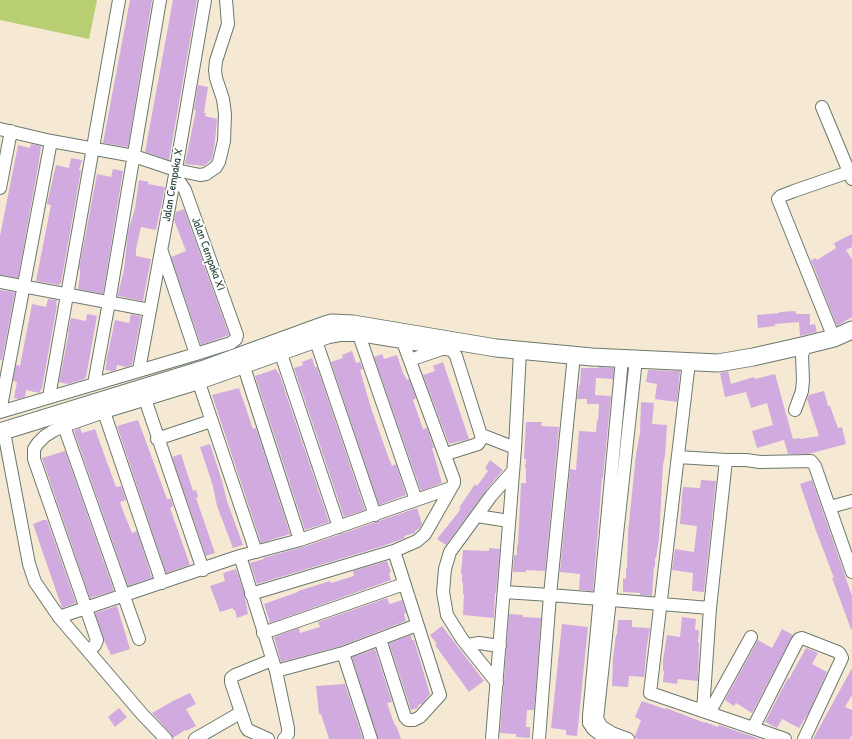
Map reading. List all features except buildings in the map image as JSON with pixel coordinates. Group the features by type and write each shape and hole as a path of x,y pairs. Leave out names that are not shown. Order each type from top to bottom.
{"street":[{"path":"49,397 119,0"},
{"path":"94,384 160,0"},
{"name":"Jalan Cempaka X","path":"139,370 176,172 205,0"},
{"path":"0,188 5,130 51,141 134,156 176,172 200,175 206,174 216,167 222,154 225,114 223,98 216,78 215,70 216,61 228,24 226,0"},
{"path":"822,107 851,176 794,191 780,196 778,199 834,338"},
{"path":"51,141 0,412 196,354 162,250"},
{"name":"Jalan Cempaka XI","path":"176,172 185,190 237,335 235,340 230,343 196,354"},
{"path":"0,282 150,310"},
{"path":"89,651 95,645 97,640 34,459 34,449 45,436 64,426 145,399 171,385 199,383 316,341 334,330 353,324 452,350 456,356 482,435 481,441 478,444 446,454"},
{"path":"166,739 142,714 59,617 38,587 31,573 2,432 171,385 325,325 334,330 403,342 422,341 520,351 629,359 718,363 806,345 834,338 852,330"},
{"path":"359,335 416,500"},
{"path":"316,341 376,515"},
{"path":"251,594 394,551 417,541 425,534 454,483 454,478 403,342"},
{"path":"795,410 802,391 804,380 802,355 806,345"},
{"path":"410,360 445,348"},
{"path":"492,739 515,448 520,351"},
{"path":"281,354 339,527"},
{"path":"539,739 550,595 574,355"},
{"path":"628,739 612,734 602,727 597,719 605,599 629,359"},
{"path":"689,362 650,693 785,739"},
{"path":"244,366 300,540"},
{"path":"199,383 256,552"},
{"path":"145,399 203,570"},
{"path":"104,412 162,584"},
{"path":"158,439 211,421"},
{"path":"64,426 139,639"},
{"path":"482,435 515,448"},
{"path":"678,457 760,462 811,460 815,466 852,572"},
{"path":"706,712 710,608 726,460"},
{"path":"497,682 467,645 447,615 443,592 445,569 450,552 491,496 513,471"},
{"path":"59,617 123,595 162,584 240,556 300,540 376,515 451,488"},
{"path":"830,507 852,501"},
{"path":"477,516 509,521"},
{"path":"380,639 405,717 408,720 414,720 420,717 440,695 394,551"},
{"path":"240,556 274,666 288,728 288,734 284,739"},
{"path":"263,633 404,584"},
{"path":"504,592 710,608"},
{"path":"601,738 589,723 589,716 605,599"},
{"path":"268,739 248,730 246,727 240,713 231,678 235,675 274,666 343,653 417,625"},
{"path":"706,712 751,637"},
{"path":"753,728 797,642 802,638 838,652 842,658 804,739"},
{"path":"467,645 479,643 500,646"},
{"path":"343,653 371,739"},
{"path":"195,739 240,713"}],"green space":[{"path":"0,0 97,0 89,39 0,20"}]}
